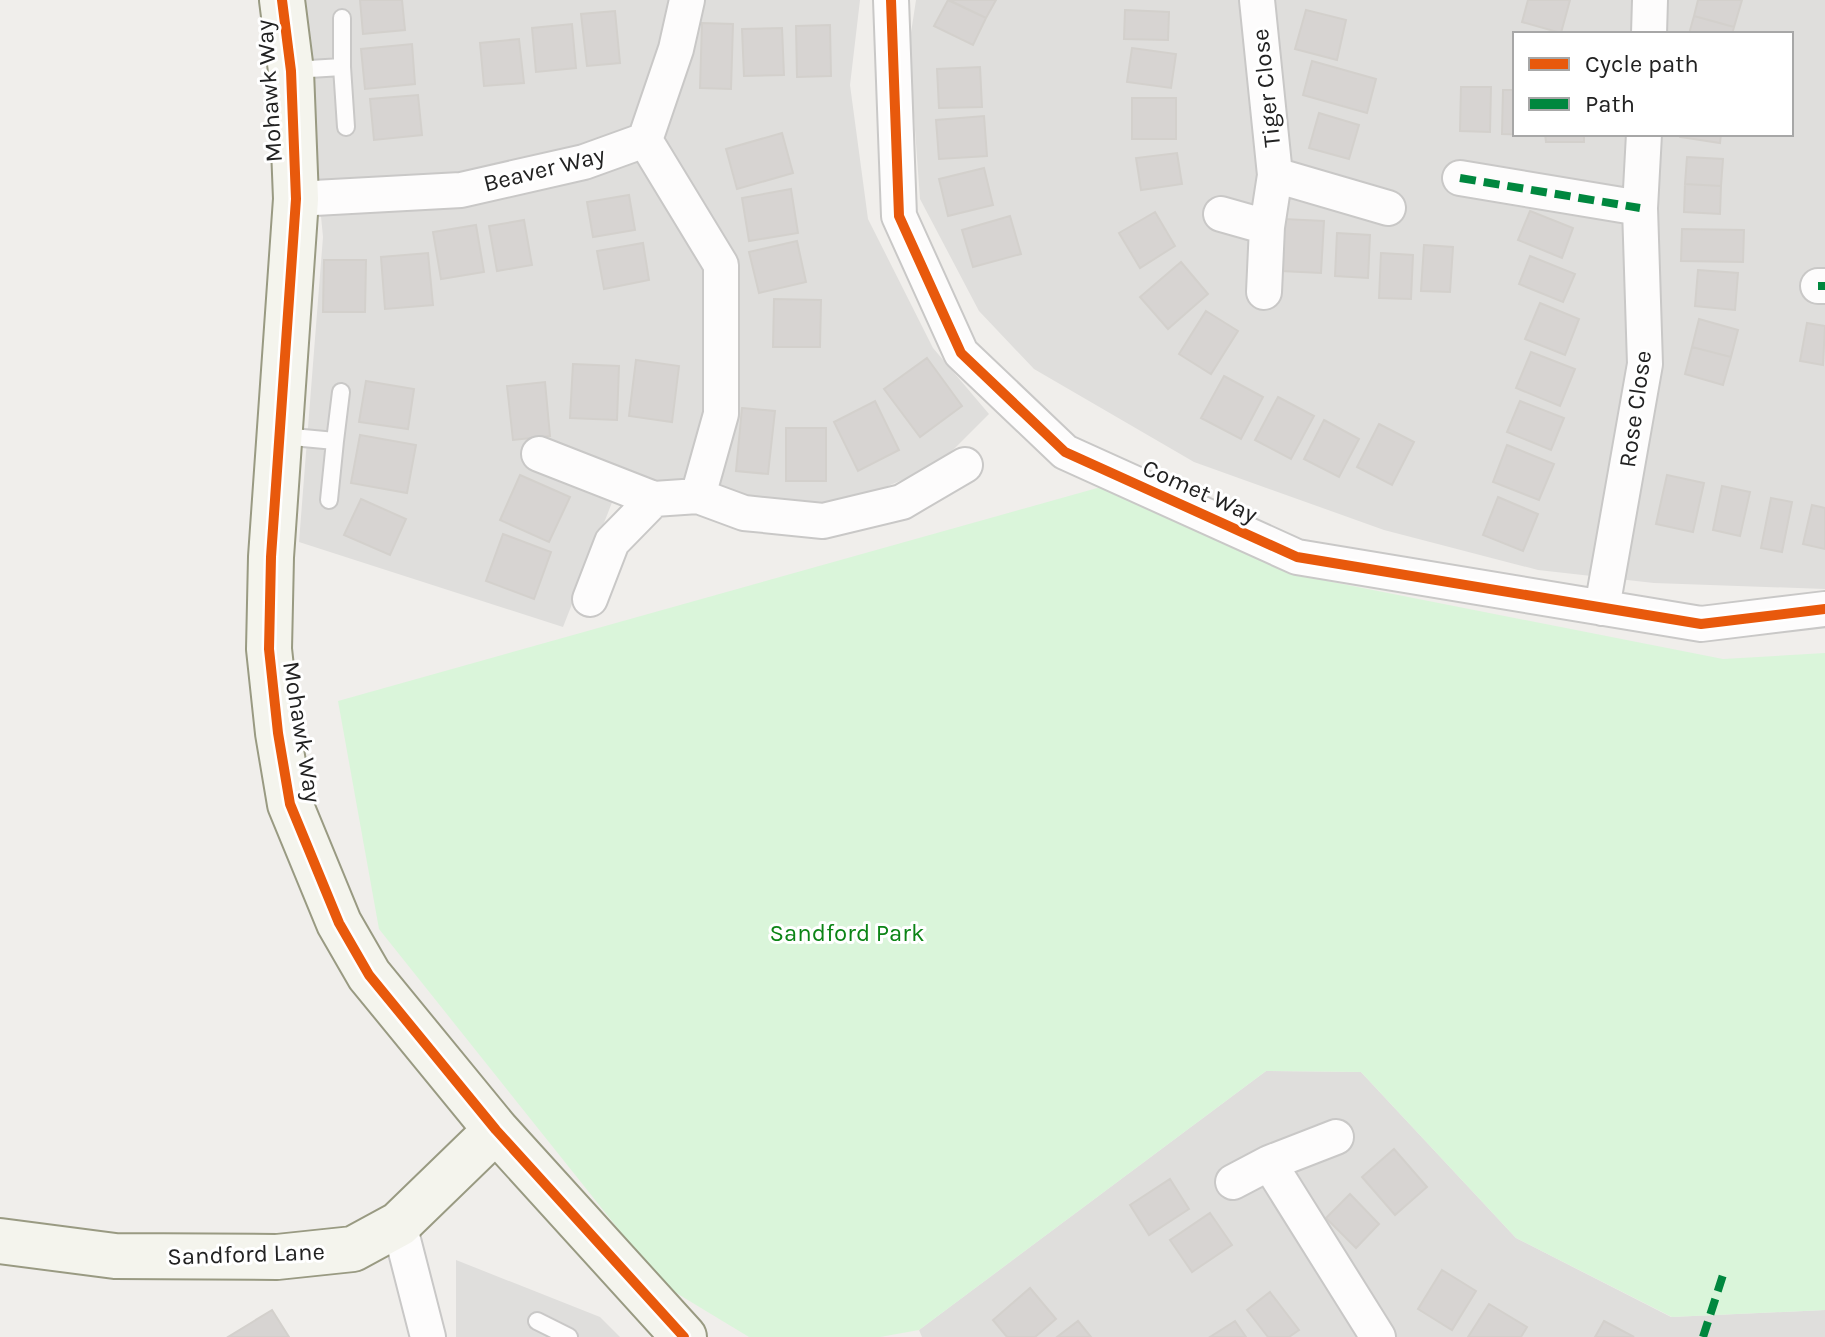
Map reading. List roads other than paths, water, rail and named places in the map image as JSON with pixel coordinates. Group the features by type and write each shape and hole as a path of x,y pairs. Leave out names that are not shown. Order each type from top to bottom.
{"street":[{"name":"Mohawk Way","path":"282,0 291,71 296,199 271,557 269,649 290,804 339,923 369,975 496,1130 684,1337"},
{"path":"687,0 676,49 645,140 721,265 721,414 698,496"},
{"name":"Comet Way","path":"891,0 899,216 961,353 1065,452 1297,557 1701,624 1825,609"},
{"name":"Tiger Close","path":"1257,0 1275,175 1267,227 1264,292"},
{"path":"1649,32 1650,0"},
{"name":"Rose Close","path":"1602,608 1645,364 1640,208 1644,136"},
{"name":"Beaver Way","path":"296,199 461,190 584,162 645,140"},
{"name":"Tiger Close","path":"1275,175 1388,208"},
{"path":"1460,178 1640,208"},
{"path":"1221,214 1267,227"},
{"path":"539,454 654,499 698,496 744,513 823,521 902,502 965,465"},
{"path":"590,599 612,542 654,499"},
{"name":"Sandford Lane","path":"0,1241 115,1256 277,1257 353,1249 399,1224 496,1130"},
{"path":"1233,1182 1269,1163 1336,1137"},
{"path":"1269,1163 1378,1337"},
{"path":"399,1224 428,1337"}],"lane":[{"path":"342,18 346,127"},
{"path":"291,71 342,67"},
{"path":"329,500 341,392"},
{"path":"280,436 335,441"},
{"path":"537,1321 569,1337"}],"park label":[{"name":"Sandford Park","path":"847,933"}]}
